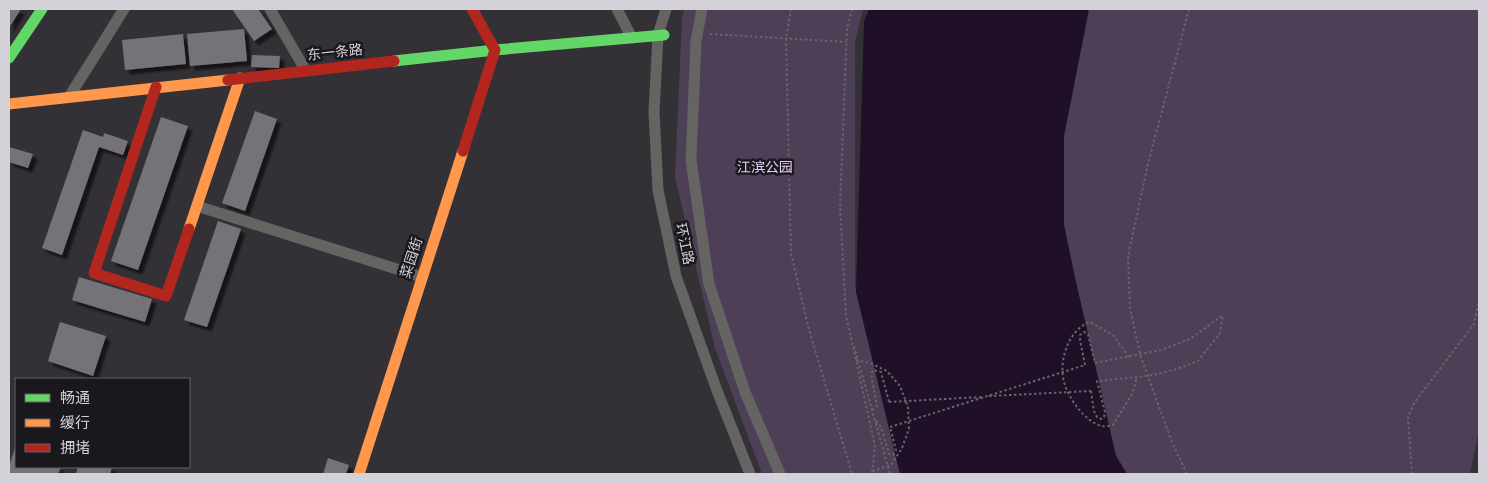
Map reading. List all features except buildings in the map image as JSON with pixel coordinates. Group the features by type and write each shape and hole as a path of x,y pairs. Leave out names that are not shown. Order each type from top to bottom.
{"street":[{"path":"9,58 42,9"},
{"path":"69,97 124,9"},
{"path":"270,9 306,71"},
{"path":"472,9 495,50"},
{"path":"617,9 632,38"},
{"name":"环江路","path":"666,9 661,35 654,112 658,190 676,276 716,388 750,474"},
{"path":"702,9 697,33 691,160 709,284 744,392 780,474"},
{"name":"东一条路","path":"9,104 495,50 661,35"},
{"name":"菜园街","path":"359,474 495,50"},
{"path":"156,88 94,273 166,296 240,78"},
{"path":"197,206 422,277"}],"path":[{"path":"791,9 786,38 791,253 808,326 852,474"},
{"path":"852,9 847,28 846,42 840,206 846,315 874,446 872,473 892,465 902,448 909,429 908,407 900,386 887,371 870,363 856,360"},
{"path":"1187,474 1171,440 1140,354 1130,308 1128,256 1148,164 1189,9"},
{"path":"697,33 846,42"},
{"path":"1412,474 1408,417 1414,403 1474,324 1479,300"},
{"path":"872,410 877,406 871,374 873,370 880,372 889,402 986,397 1091,391 1096,417 1101,419 1104,417 1104,412 1097,381 1148,376 1174,370 1198,361 1220,334 1223,315 1190,339 1161,350 1095,364 1088,334 1084,332 1080,335 1080,340 1085,365 986,397 890,427 896,450 893,455 889,454 881,427 875,420"},
{"path":"1130,356 1113,335 1090,322 1080,326 1072,336 1063,358 1063,378 1071,398 1085,417 1102,427 1113,425 1132,394 1137,377"},
{"path":"848,325 890,474"}],"green space":[{"name":"江滨公园","path":"684,9 863,9 855,42 855,287 900,474 762,474 715,348 675,177"},
{"path":"1089,9 1479,9 1479,429 1470,474 1127,474 1116,456 1064,225 1064,136"}],"shaded area":[{"path":"869,9 1089,9 1064,136 1064,225 1116,456 1127,474 900,474 856,292 864,21"}],"traffic: fast":[{"path":"9,58 42,9"},
{"path":"394,61 664,35"}],"traffic: slow":[{"path":"189,229 240,78"},
{"path":"9,104 228,80"},
{"path":"359,474 463,151"}],"traffic: jam":[{"path":"463,151 495,50 472,9"},
{"path":"228,80 394,61"},
{"path":"156,87 94,273 166,296 189,229"}]}
